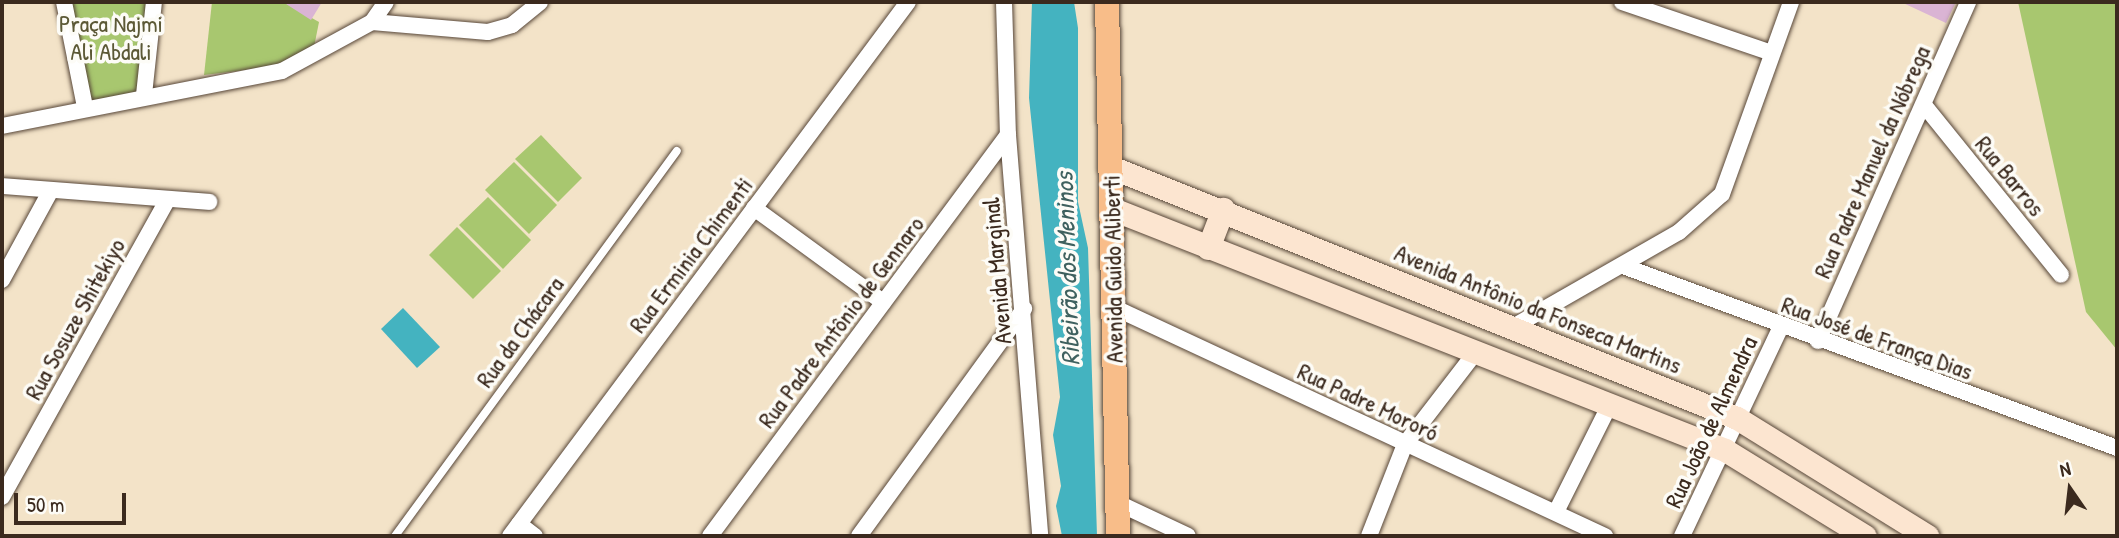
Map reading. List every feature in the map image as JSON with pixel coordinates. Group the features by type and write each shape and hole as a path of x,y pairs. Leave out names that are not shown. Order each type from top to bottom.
{"main road":[{"name":"Avenida Guido Aliberti","path":"1107,2 1118,536"}],"street":[{"path":"64,2 85,107"},
{"path":"144,94 154,2"},
{"path":"2,126 144,94 282,71 372,22 386,2"},
{"path":"372,22 488,32 512,25 540,2"},
{"name":"Rua Erminia Chimenti","path":"515,530 908,2"},
{"name":"Avenida Marginal","path":"1004,2 1008,135 1024,309 1040,536"},
{"path":"1622,2 1772,53"},
{"path":"1513,327 1623,266 1700,217 1722,194 1791,2"},
{"name":"Rua Padre Manuel da Nóbrega","path":"1818,341 1968,2"},
{"name":"Rua Barros","path":"1924,105 2061,275"},
{"name":"Rua Padre Antônio de Gennaro","path":"710,536 1008,135"},
{"name":"Avenida Antônio da Fonseca Martins","path":"1111,167 1223,209 1737,418 1927,536"},
{"path":"2,186 209,202"},
{"path":"2,280 51,190"},
{"name":"Rua Sosuze Shitekiyo","path":"2,497 168,199"},
{"path":"754,208 883,302"},
{"path":"1110,208 1725,450 1865,536"},
{"path":"1208,248 1223,209"},
{"name":"Rua José de França Dias","path":"1623,266 1818,341 2117,448"},
{"name":"Rua Padre Mororó","path":"1113,307 1605,536"},
{"path":"859,536 1024,309"},
{"name":"Rua João de Almendra","path":"1682,536 1781,327"},
{"path":"1369,536 1405,444 1475,353"},
{"path":"1556,512 1611,404"},
{"path":"1118,503 1188,536"},
{"path":"515,530 535,536"}],"lane":[{"name":"Rua da Chácara","path":"395,536 677,151"}],"green space":[{"name":"Praça Najmi Ali Abdali","path":"67,2 150,2 139,94 89,104"},
{"path":"212,2 283,2 319,22 314,47 278,66 204,75"},
{"path":"2018,2 2117,2 2117,350 2086,312"},
{"path":"541,135 582,178 558,202 515,159"},
{"path":"514,162 557,205 529,234 485,190"},
{"path":"488,197 531,240 503,269 459,225"},
{"path":"457,227 501,271 473,299 429,255"}],"water":[{"name":"Ribeirão dos Meninos","path":"1032,2 1074,2 1078,28 1078,202 1088,248 1097,536 1062,536 1056,506 1061,486 1053,435 1060,397 1029,98"},
{"path":"403,308 440,347 417,368 381,329"}],"building":[{"path":"283,2 322,2 311,20"},
{"path":"1901,2 1950,2 1955,4 1946,23"}]}
